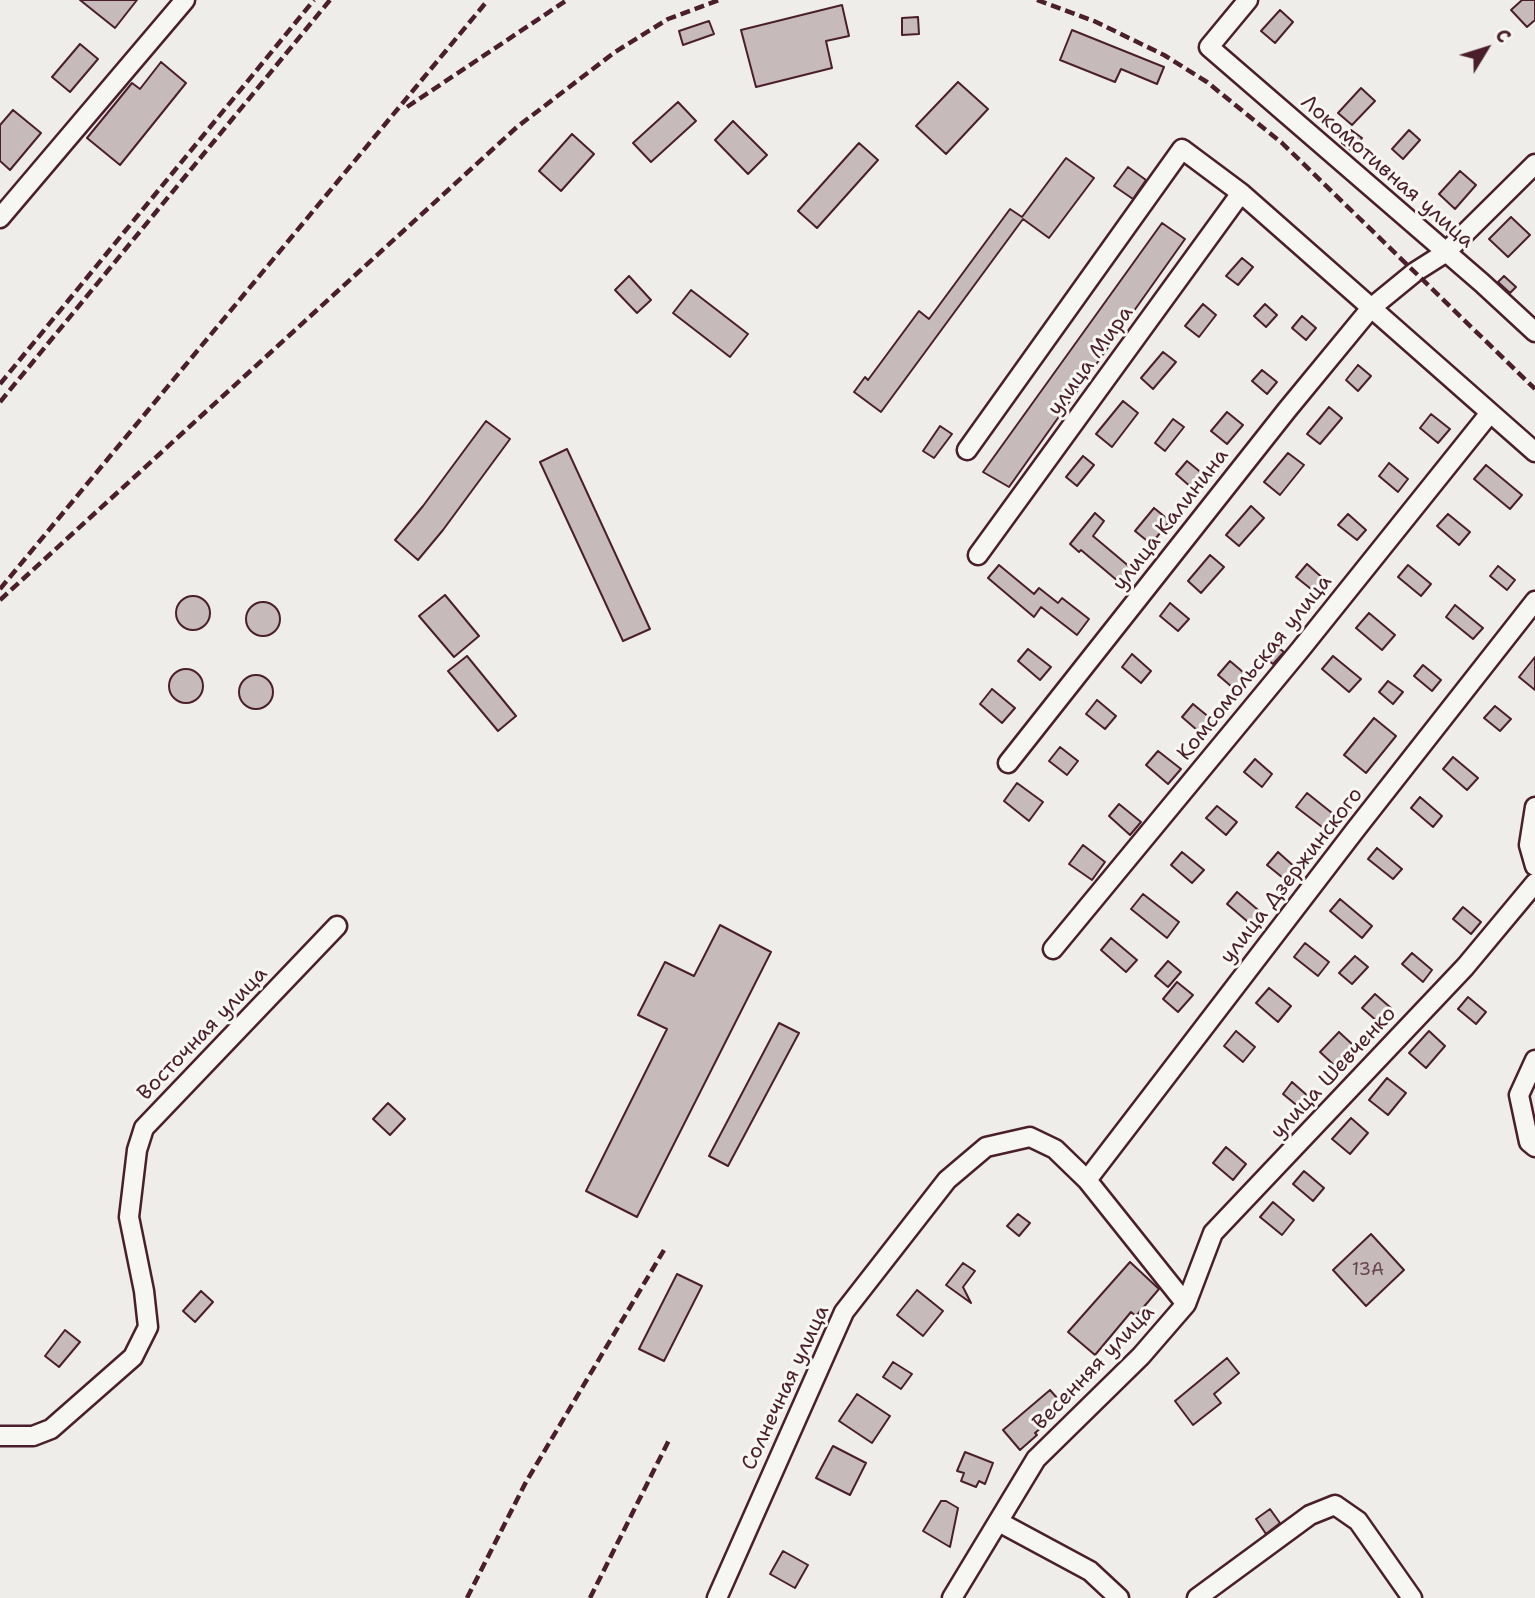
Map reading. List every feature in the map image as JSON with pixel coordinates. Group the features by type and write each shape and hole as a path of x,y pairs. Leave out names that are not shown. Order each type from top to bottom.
{"street":[{"path":"0,218 184,0"},
{"name":"Локомотивная улица","path":"1248,0 1209,47 1535,332"},
{"path":"968,450 1182,149 1241,193 1535,452"},
{"name":"улица Калинина","path":"1008,763 1371,308 1415,272 1446,253 1535,164"},
{"name":"улица Мира","path":"978,555 1241,193"},
{"name":"Комсомольская улица","path":"1053,949 1308,640 1490,413"},
{"name":"улица Дзержинского","path":"1087,1180 1535,601"},
{"path":"1535,807 1529,845 1535,866"},
{"name":"улица Шевченко","path":"1186,1304 1213,1233 1465,967 1535,883"},
{"name":"Восточная улица","path":"0,1436 33,1436 51,1429 134,1357 148,1327 144,1291 129,1217 137,1150 144,1128 337,926"},
{"path":"1535,1060 1518,1095 1530,1142 1535,1147"},
{"name":"Солнечная улица","path":"717,1598 844,1312 947,1180 986,1147 1030,1137 1055,1149 1087,1180"},
{"name":"Весенняя улица","path":"952,1598 1036,1459 1141,1356 1186,1304 1087,1180"},
{"path":"1196,1598 1310,1514 1335,1504 1358,1521 1412,1598"},
{"path":"999,1521 1090,1571 1119,1598"}],"building":[{"path":"80,0 137,0 115,28"},
{"path":"1522,0 1535,0 1535,20 1527,27 1511,10"},
{"path":"842,5 849,36 826,41 832,68 756,87 741,30"},
{"path":"1280,10 1293,22 1275,43 1261,31"},
{"path":"918,17 919,34 902,35 902,18"},
{"path":"709,21 714,34 683,45 679,31"},
{"path":"1072,30 1164,67 1157,84 1121,69 1115,82 1060,60"},
{"path":"80,44 98,59 70,92 52,77"},
{"path":"161,62 186,83 120,165 87,138 132,83 140,89"},
{"path":"958,82 988,109 946,154 916,126"},
{"path":"1361,88 1375,101 1352,125 1338,113"},
{"path":"678,102 696,121 651,162 633,143"},
{"path":"13,110 41,133 10,170 0,161 0,125"},
{"path":"733,121 767,155 748,174 715,140"},
{"path":"1351,130 1362,138 1352,151 1342,143"},
{"path":"1409,130 1420,140 1403,159 1392,149"},
{"path":"572,134 594,154 561,191 539,171"},
{"path":"859,143 878,160 817,228 798,211"},
{"path":"1066,158 1094,178 1049,238 1023,219 881,412 854,392 865,377 868,380 919,311 929,319 1010,209 1022,217"},
{"path":"1128,167 1146,180 1133,199 1114,186"},
{"path":"1460,171 1476,185 1455,209 1439,194"},
{"path":"1511,217 1530,235 1508,257 1489,239"},
{"path":"1162,223 1185,239 1009,487 983,472"},
{"path":"1242,258 1253,267 1238,285 1226,276"},
{"path":"629,276 651,300 637,313 615,290"},
{"path":"1504,276 1516,287 1510,293 1498,282"},
{"path":"691,290 748,334 730,357 673,313"},
{"path":"1203,304 1216,315 1199,337 1185,326"},
{"path":"1265,304 1277,315 1266,327 1254,316"},
{"path":"1302,316 1316,328 1306,340 1292,328"},
{"path":"1163,352 1176,362 1153,389 1141,378"},
{"path":"1358,365 1371,376 1358,391 1346,380"},
{"path":"1262,370 1277,382 1267,394 1252,381"},
{"path":"1123,401 1138,413 1112,447 1096,434"},
{"path":"1329,407 1342,418 1320,444 1307,434"},
{"path":"1227,412 1243,425 1227,444 1211,431"},
{"path":"1431,414 1450,429 1438,443 1420,428"},
{"path":"1173,419 1184,427 1165,451 1155,443"},
{"path":"486,421 510,439 418,560 395,540"},
{"path":"940,426 952,434 934,458 923,451"},
{"path":"567,449 650,629 623,641 540,462"},
{"path":"1288,453 1304,465 1280,495 1264,482"},
{"path":"1083,456 1094,465 1077,486 1066,477"},
{"path":"1187,461 1204,475 1192,488 1176,474"},
{"path":"1389,463 1408,479 1398,492 1379,476"},
{"path":"1486,465 1522,495 1510,509 1474,479"},
{"path":"1251,506 1264,518 1239,546 1226,535"},
{"path":"1154,508 1170,521 1151,544 1135,531"},
{"path":"1095,513 1104,521 1093,536 1131,568 1119,582 1070,544"},
{"path":"1348,514 1366,530 1357,540 1338,525"},
{"path":"1448,514 1470,532 1459,545 1437,526"},
{"path":"1210,555 1224,567 1201,593 1188,581"},
{"path":"1307,564 1326,581 1316,593 1296,577"},
{"path":"999,565 1034,594 1039,588 1058,603 1062,598 1089,619 1077,635 1041,607 1034,617 988,578"},
{"path":"1408,565 1431,584 1421,596 1398,577"},
{"path":"1498,566 1515,580 1507,590 1490,576"},
{"path":"445,595 479,636 454,657 419,616"},
{"path":"193,596 205,601 210,613 205,625 193,630 181,625 176,613 181,601"},
{"path":"263,602 275,607 280,619 275,631 263,636 251,631 246,619 251,607"},
{"path":"1170,603 1189,619 1178,631 1160,616"},
{"path":"1455,605 1483,628 1473,639 1446,617"},
{"path":"1369,613 1395,635 1382,650 1356,628"},
{"path":"1272,643 1284,652 1273,664 1262,656"},
{"path":"1028,649 1051,667 1040,680 1018,661"},
{"path":"1132,654 1151,671 1141,683 1122,667"},
{"path":"467,656 516,716 498,731 448,671"},
{"path":"1333,656 1361,679 1349,692 1322,669"},
{"path":"1535,657 1535,690 1519,677"},
{"path":"1230,661 1251,679 1239,693 1218,675"},
{"path":"1423,665 1441,680 1432,691 1414,676"},
{"path":"186,669 198,674 203,686 198,698 186,703 174,698 169,686 174,674"},
{"path":"256,675 268,680 273,692 268,704 256,709 244,704 239,692 244,680"},
{"path":"1388,681 1403,692 1393,704 1379,692"},
{"path":"992,689 1015,708 1002,723 980,704"},
{"path":"1097,700 1116,716 1105,729 1086,714"},
{"path":"1193,704 1216,723 1205,737 1182,717"},
{"path":"1495,706 1511,719 1500,731 1484,718"},
{"path":"1374,718 1396,736 1366,773 1344,755"},
{"path":"1060,747 1078,761 1067,775 1049,761"},
{"path":"1158,751 1181,769 1168,784 1146,765"},
{"path":"1453,757 1478,778 1467,790 1443,769"},
{"path":"1255,759 1272,774 1262,787 1244,772"},
{"path":"1017,783 1043,802 1029,821 1004,801"},
{"path":"1307,793 1337,817 1326,830 1296,807"},
{"path":"1420,797 1442,816 1433,827 1411,808"},
{"path":"1119,804 1141,822 1130,835 1109,816"},
{"path":"1217,806 1237,822 1226,835 1206,818"},
{"path":"1083,845 1105,862 1092,880 1069,864"},
{"path":"1377,848 1402,869 1393,879 1368,859"},
{"path":"1182,852 1204,870 1192,883 1171,865"},
{"path":"1278,852 1298,870 1288,882 1267,865"},
{"path":"1237,892 1264,915 1254,927 1227,904"},
{"path":"1143,894 1179,922 1167,938 1131,909"},
{"path":"1340,899 1372,926 1362,938 1330,911"},
{"path":"1463,907 1481,922 1471,934 1453,919"},
{"path":"720,925 771,952 637,1217 586,1191 667,1029 638,1015 665,962 694,976"},
{"path":"1111,938 1137,960 1126,972 1101,950"},
{"path":"1305,943 1329,962 1318,976 1294,957"},
{"path":"1412,953 1432,970 1423,982 1402,964"},
{"path":"1355,956 1368,967 1352,984 1339,973"},
{"path":"1168,961 1181,972 1168,987 1155,976"},
{"path":"1177,982 1193,995 1178,1012 1163,999"},
{"path":"1269,988 1291,1006 1278,1022 1256,1003"},
{"path":"1375,994 1391,1008 1378,1022 1362,1008"},
{"path":"1468,997 1486,1012 1476,1024 1458,1009"},
{"path":"779,1023 799,1033 728,1166 709,1156"},
{"path":"1236,1031 1255,1047 1243,1062 1224,1046"},
{"path":"1429,1031 1445,1046 1426,1068 1409,1053"},
{"path":"1339,1032 1353,1045 1334,1065 1320,1052"},
{"path":"1387,1078 1406,1093 1388,1115 1369,1100"},
{"path":"1292,1082 1309,1097 1300,1108 1283,1094"},
{"path":"388,1103 405,1119 390,1135 373,1119"},
{"path":"1351,1118 1368,1133 1350,1154 1332,1139"},
{"path":"1226,1147 1246,1164 1233,1180 1213,1163"},
{"path":"1304,1171 1324,1188 1313,1201 1293,1184"},
{"path":"1273,1202 1294,1220 1282,1235 1260,1217"},
{"path":"1018,1214 1030,1223 1019,1236 1007,1226"},
{"path":"1371,1234 1404,1270 1366,1306 1333,1270"},
{"path":"1130,1262 1159,1289 1136,1316 1131,1312 1095,1355 1068,1332"},
{"path":"963,1263 975,1271 963,1287 971,1303 946,1285"},
{"path":"677,1274 702,1286 664,1361 639,1349"},
{"path":"917,1290 943,1311 923,1336 897,1315"},
{"path":"201,1291 213,1302 195,1322 183,1311"},
{"path":"65,1330 80,1342 59,1367 45,1356"},
{"path":"1227,1358 1239,1373 1214,1394 1221,1403 1193,1425 1175,1401"},
{"path":"893,1362 912,1374 901,1389 883,1377"},
{"path":"1050,1390 1065,1407 1020,1450 1003,1430"},
{"path":"857,1394 890,1416 872,1443 839,1421"},
{"path":"833,1446 866,1463 850,1495 816,1478"},
{"path":"965,1452 993,1463 985,1484 979,1481 976,1487 961,1481 964,1473 957,1471"},
{"path":"941,1501 958,1508 950,1547 923,1531"},
{"path":"1270,1509 1280,1523 1266,1534 1256,1519"},
{"path":"783,1551 808,1565 795,1588 770,1574"}],"railway":[{"path":"0,384 314,0"},
{"path":"0,402 330,0"},
{"path":"0,589 488,0"},
{"path":"407,107 567,0"},
{"path":"0,600 517,127 615,52 668,19 719,0"},
{"path":"1037,0 1094,21 1164,55 1207,82 1282,143 1535,389"},
{"path":"467,1598 526,1482 664,1250"},
{"path":"590,1598 669,1440"}]}
